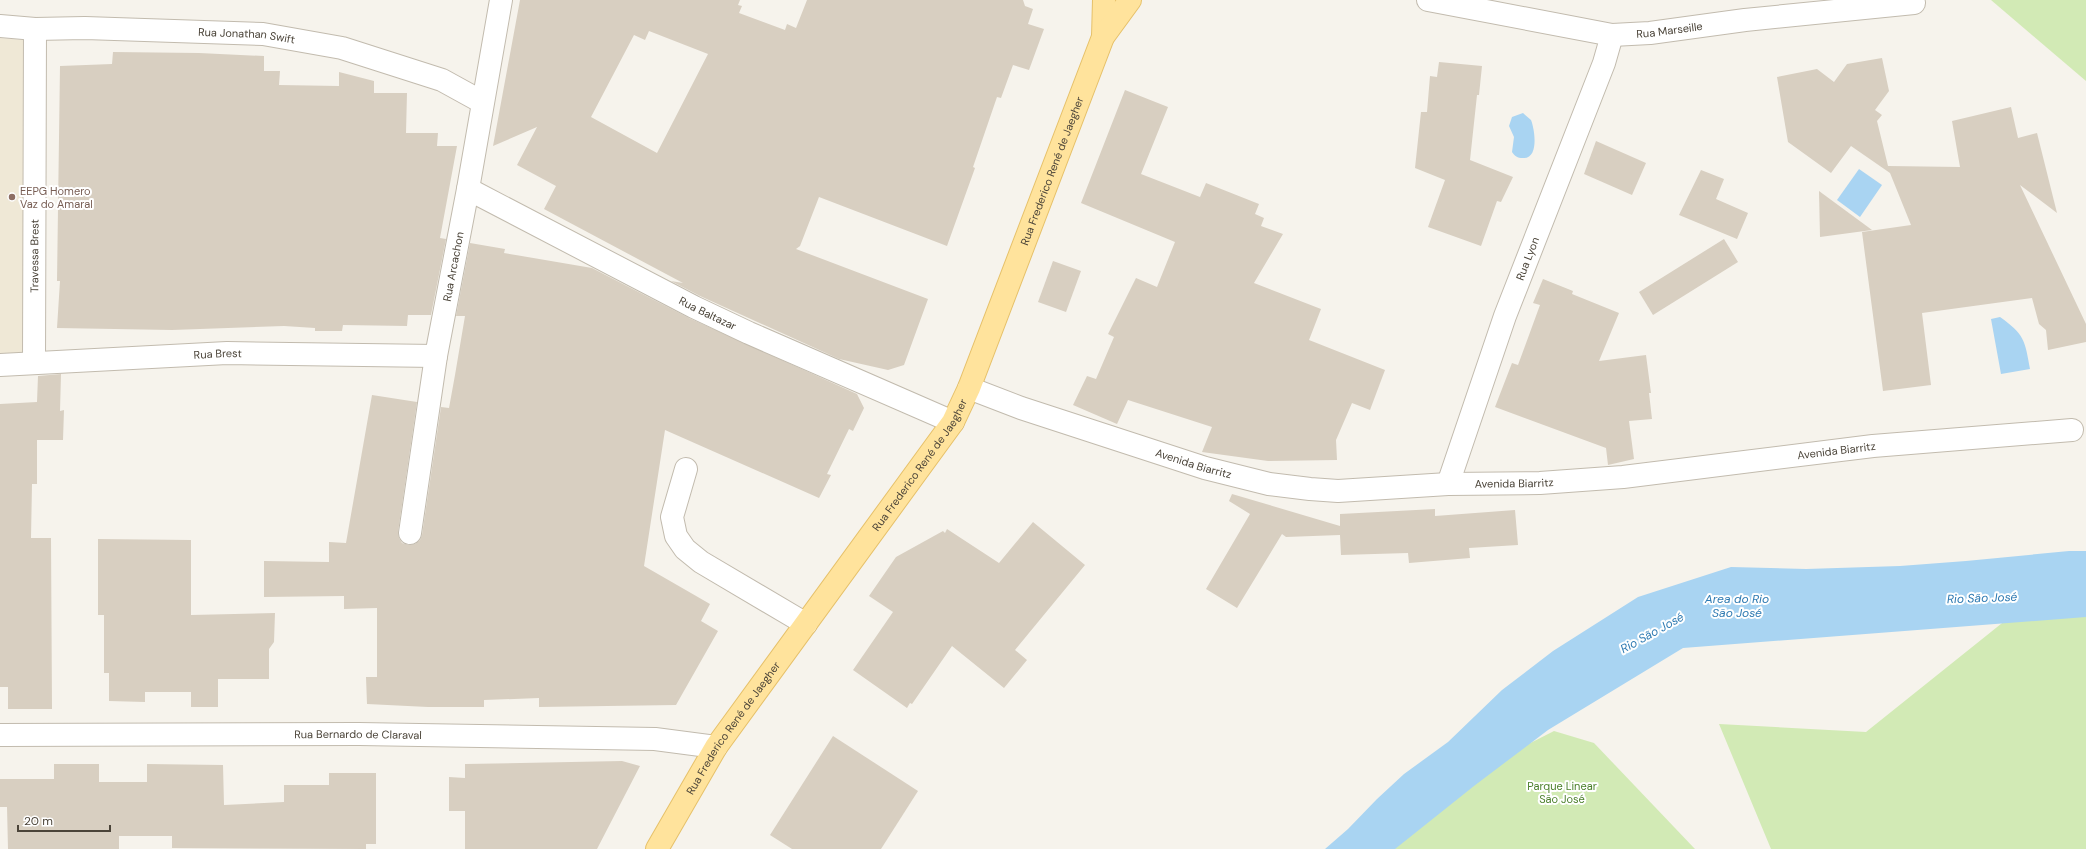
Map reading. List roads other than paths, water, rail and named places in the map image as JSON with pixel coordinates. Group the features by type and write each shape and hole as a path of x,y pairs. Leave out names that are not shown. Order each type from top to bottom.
{"main road":[{"name":"Rua Frederico René de Jaegher","path":"1103,37 1104,0"},
{"name":"Rua Frederico René de Jaegher","path":"657,849 716,746 953,422 969,388 1103,37 1130,0"}],"street":[{"name":"Rua Arcachon","path":"410,533 436,356 468,189 501,0"},
{"name":"Rua Marseille","path":"1428,0 1612,35 1650,33 1746,20 1914,3"},
{"name":"Rua Jonathan Swift","path":"0,26 35,29 85,28 263,34 342,48 442,80 482,102"},
{"name":"Travessa Brest","path":"34,362 35,29"},
{"name":"Rua Lyon","path":"1448,484 1505,316 1604,63 1612,35"},
{"name":"Rua Baltazar","path":"468,189 541,229 694,307 749,333 953,422"},
{"name":"Rua Brest","path":"0,366 34,362 227,353 436,356"},
{"name":"Avenida Biarritz","path":"969,388 1021,408 1205,468 1269,484 1338,491 1448,484 1540,483 1623,477 1873,446 2072,430"},
{"path":"686,470 672,517 676,536 685,549 701,562 806,624"},
{"name":"Rua Bernardo de Claraval","path":"0,735 367,734 655,739 716,746"}],"water":[{"path":"1523,113 1531,120 1534,130 1534,149 1532,154 1528,157 1519,158 1512,152 1514,137 1509,126 1512,117"},
{"path":"1859,169 1882,185 1860,217 1837,200"},
{"path":"2000,317 2014,328 2022,338 2027,351 2030,369 2001,374 1991,319"},
{"name":"Area do Rio São José","path":"2069,551 2086,551 2086,617 1683,648 1548,730 1474,786 1395,849 1325,849 1348,829 1404,774 1448,742 1502,690 1553,651 1638,597 1731,567 1806,569 1900,566"}],"place":[{"name":"EEPG Homero Vaz do Amaral","path":"12,197"}],"water label":[{"name":"Rio São José","path":"1982,598"},
{"name":"Rio São José","path":"1652,633"}],"park label":[{"name":"Parque Linear São José","path":"1562,792"}]}
